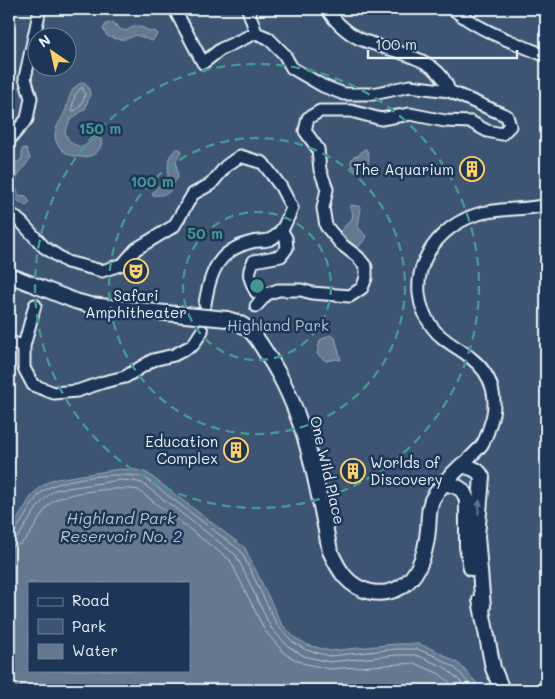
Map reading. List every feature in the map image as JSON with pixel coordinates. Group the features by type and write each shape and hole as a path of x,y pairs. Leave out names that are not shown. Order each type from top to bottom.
{"main road":[{"name":"One Wild Place","path":"9,275 90,305 227,319 238,322 250,329 273,363 291,395 307,441 330,551 337,567 351,584 365,591 375,593 386,592 398,588 413,577 424,551 429,510 432,501 444,483 462,465"},
{"path":"462,465 478,470 482,477 477,536 482,607 493,668 502,690"},
{"path":"444,483 460,488 466,495 467,546 473,578 482,607"}],"street":[{"path":"9,140 27,119 31,98 25,78 40,9"},
{"path":"175,9 203,63 222,49 256,33 268,38 284,54 292,68 323,86 344,94 373,94 410,86 449,91 506,116 510,126 502,134 487,131 471,122 445,121 410,114 381,119 351,111 320,111 308,118 305,131 318,149 320,170 327,189 323,208 326,226 341,244 358,257 366,267 366,278 362,288 350,296 312,293 301,290 278,290 267,294 256,306"},
{"path":"248,9 256,33"},
{"path":"327,9 346,30 363,41 410,56 434,68 447,82 449,91"},
{"path":"453,9 479,27 546,56"},
{"path":"9,212 44,247 67,262 102,271 123,264 136,249 174,226 193,194 211,184 226,166 240,156 263,163 281,187 292,208 285,226 270,239 253,241 232,248 215,265 207,292 206,304"},
{"path":"462,465 482,445 489,428 494,412 495,400 493,389 481,367 472,358 441,337 427,319 422,308 419,288 420,274 424,261 430,248 440,236 458,222 487,211 546,206"},
{"path":"267,294 256,292 249,278 249,270 254,261 281,256 287,248 286,238 281,230"},
{"path":"35,305 24,346 24,368 33,385 54,394 77,391 125,377 152,360 174,355 193,345 202,331"},
{"path":"9,342 24,346"}],"green space":[{"name":"Highland Park","path":"9,9 546,9 546,690 9,690"}],"water":[{"path":"113,22 120,29 126,31 135,26 150,32 155,31 158,34 152,41 135,35 125,39 107,36 103,29 106,24"},
{"path":"84,82 89,88 90,95 85,109 70,120 65,132 76,146 83,147 97,137 102,140 100,149 94,154 78,157 62,150 57,143 55,134 73,89"},
{"path":"26,148 30,158 18,175 16,184 19,195 26,196 30,203 26,206 19,202 11,192 11,171 15,164 22,159 22,149"},
{"path":"177,149 182,151 176,161 178,178 168,193 152,195 168,176 168,164 171,154"},
{"path":"366,149 369,159 367,169 352,170 351,161 354,156 359,155"},
{"path":"352,205 361,207 358,227 366,236 357,249 343,240 340,234 340,231 352,219 353,213 349,207"},
{"path":"330,335 335,338 341,360 326,361 317,354 320,340"},
{"name":"Highland Park Reservoir No. 2","path":"120,469 147,473 245,548 281,623 295,638 308,645 330,651 396,644 418,644 435,650 459,664 481,690 9,690 9,533 31,497 39,488 51,480"}],"place":[{"name":"The Aquarium","path":"472,169"},
{"name":"Safari Amphitheater","path":"136,271"},
{"name":"Education Complex","path":"236,450"},
{"name":"Worlds of Discovery","path":"353,471"}]}
